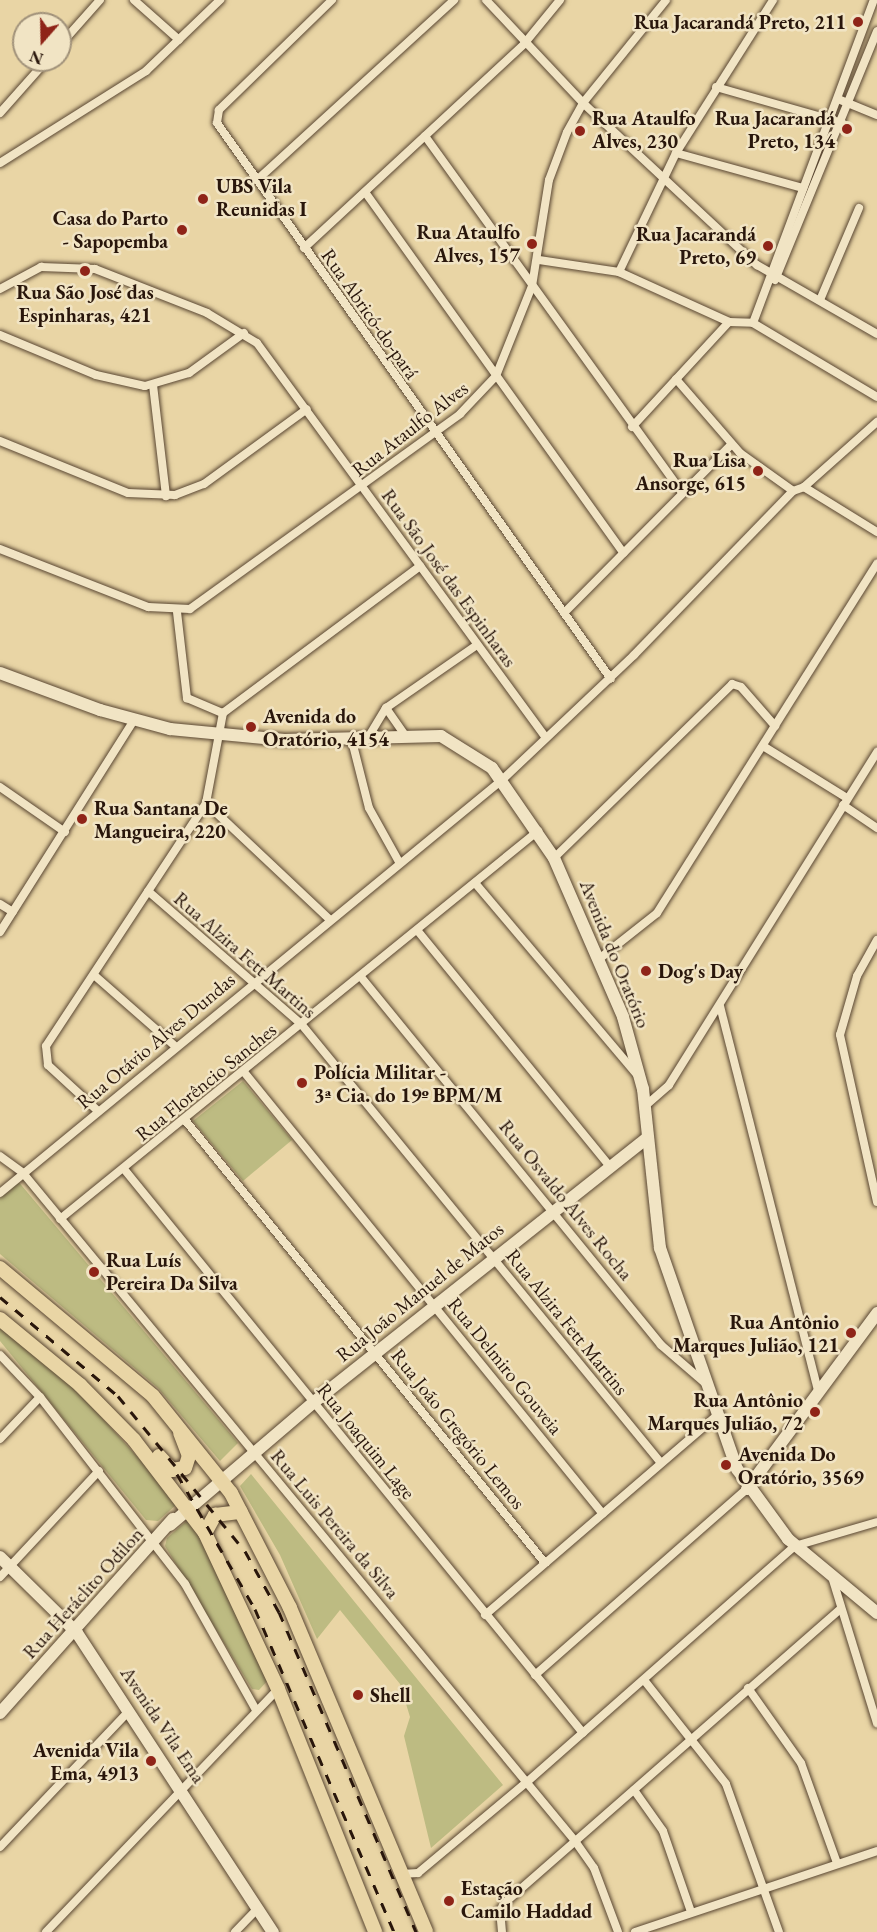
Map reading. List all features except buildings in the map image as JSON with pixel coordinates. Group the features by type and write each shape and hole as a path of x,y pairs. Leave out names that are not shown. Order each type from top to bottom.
{"main road":[{"name":"Avenida do Oratório","path":"0,673 134,720 219,736 351,737 404,734 454,741 502,780 554,858 599,959 640,1078 660,1248 716,1416 747,1489 795,1546 877,1613"},
{"name":"Rua João Manuel de Matos","path":"221,1478 608,1164 646,1138"},
{"path":"0,1268 174,1418 221,1478 290,1608 426,1932"},
{"path":"747,1489 877,1313"},
{"path":"0,1319 80,1384 168,1468 179,1471 189,1456 174,1418"},
{"path":"80,1384 188,1507 205,1533 278,1689 375,1932"},
{"name":"Rua Heráclito Odilon","path":"0,1713 77,1633 170,1525 221,1478"},
{"path":"205,1533 215,1515 241,1512"},
{"name":"Avenida Vila Ema","path":"0,1557 77,1633 183,1788 273,1932"}],"street":[{"path":"72,32 100,0"},
{"path":"134,0 179,40"},
{"path":"0,163 146,71 220,0"},
{"name":"Rua Abricó-do-pará","path":"332,0 219,111 217,123 434,435 611,679"},
{"path":"257,180 454,0"},
{"path":"486,0 524,44 662,180 773,276 820,300 877,334"},
{"path":"304,248 524,44 560,0"},
{"name":"Rua Ataulfo Alves","path":"177,612 213,597 364,488 434,435 496,376 532,286 539,260 549,180 583,103 666,0"},
{"path":"619,272 676,153 773,0"},
{"path":"773,276 803,188 874,0"},
{"path":"753,323 767,286 850,105 877,31"},
{"path":"0,113 36,72"},
{"path":"716,87 842,123"},
{"path":"837,99 877,115"},
{"path":"425,136 632,427 682,492"},
{"path":"676,153 803,188"},
{"path":"365,192 623,553"},
{"path":"820,300 859,208"},
{"path":"539,260 619,272 729,322 753,323 877,397"},
{"name":"Rua São José das Espinharas","path":"0,289 41,267 75,264 150,288 244,333 307,410 546,738"},
{"path":"632,427 729,322"},
{"path":"0,335 96,375 153,385 189,373 244,333"},
{"path":"676,379 730,445 793,491 804,487 877,422"},
{"path":"153,385 166,496"},
{"path":"0,441 128,493 166,496 204,484 307,410"},
{"path":"564,613 730,445"},
{"path":"804,487 877,532"},
{"name":"Rua Otávio Alves Dundas","path":"0,1193 329,919 502,780 611,679 793,491"},
{"path":"0,549 148,606 177,612 187,698 224,713"},
{"path":"599,959 657,913 877,564"},
{"path":"98,1111 54,1072 45,1055 206,803 224,713 420,566"},
{"path":"369,736 386,708 477,645"},
{"path":"554,858 732,684 741,687 775,726"},
{"path":"386,708 404,734"},
{"path":"0,932 134,720"},
{"path":"351,737 369,808 399,862"},
{"path":"763,746 845,801 877,828"},
{"path":"644,1107 663,1094 877,752"},
{"path":"0,787 65,832"},
{"path":"206,803 329,919"},
{"name":"Rua Florêncio Sanches","path":"60,1219 185,1120 538,831"},
{"path":"475,883 640,1078"},
{"name":"Rua Alzira Fett Martins","path":"148,891 302,1025 661,1463"},
{"path":"0,904 13,912"},
{"path":"417,930 608,1164"},
{"path":"877,940 857,976 840,1035 877,1202"},
{"path":"94,975 175,1046"},
{"name":"Rua Osvaldo Alves Rocha","path":"361,977 554,1208 662,1345 705,1383"},
{"path":"720,1006 819,1393"},
{"name":"Rua Delmiro Gouveia","path":"244,1072 603,1514"},
{"name":"Rua João Gregório Lemos","path":"185,1120 545,1563"},
{"name":"Rua Luis Pereira da Silva","path":"0,1156 23,1173 575,1841 594,1868 618,1932"},
{"name":"Rua Joaquim Lage","path":"124,1169 583,1734"},
{"path":"0,1356 40,1397 201,1607 256,1710"},
{"path":"0,1439 40,1397"},
{"path":"485,1615 716,1416"},
{"path":"0,1577 99,1471"},
{"path":"535,1675 747,1489"},
{"path":"401,1874 418,1873 583,1734 795,1546 877,1522"},
{"path":"832,1577 877,1723"},
{"path":"502,1932 502,1907 840,1609"},
{"path":"644,1680 692,1738 740,1811 779,1932"},
{"path":"748,1688 801,1763 837,1863"},
{"path":"46,1932 278,1689"},
{"path":"0,1847 129,1711"},
{"path":"634,1790 663,1831 691,1912"},
{"path":"635,1932 877,1851"},
{"path":"235,1932 258,1908"}],"shaded area":[{"path":"243,1081 292,1140 243,1181 193,1121"},
{"path":"17,1180 238,1443 220,1461 158,1388 0,1254 0,1198"},
{"path":"0,1324 71,1384 174,1497 177,1504 158,1521 146,1520 0,1341"},
{"path":"251,1474 503,1785 431,1848 404,1736 410,1717 400,1684 340,1610 317,1639 280,1555 240,1486"},
{"path":"190,1518 270,1678 259,1690 252,1689 165,1546 167,1538"}],"railway":[{"path":"0,1297 118,1396 245,1551 279,1612 416,1932"},
{"path":"177,1474 255,1609 394,1932"}],"place":[{"name":"Rua Jacarandá Preto, 211","path":"858,22"},
{"name":"Rua Jacarandá Preto, 134","path":"847,129"},
{"name":"Rua Ataulfo Alves, 230","path":"580,131"},
{"name":"UBS Vila Reunidas I","path":"203,199"},
{"name":"Casa do Parto - Sapopemba","path":"182,230"},
{"name":"Rua Ataulfo Alves, 157","path":"532,244"},
{"name":"Rua Jacarandá Preto, 69","path":"768,246"},
{"name":"Rua São José das Espinharas, 421","path":"85,271"},
{"name":"Rua Lisa Ansorge, 615","path":"758,471"},
{"name":"Avenida do Oratório, 4154","path":"251,727"},
{"name":"Rua Santana De Mangueira, 220","path":"82,819"},
{"name":"Dog's Day","path":"646,971"},
{"name":"Polícia Militar - 3ª Cia. do 19º BPM/M","path":"302,1083"},
{"name":"Rua Luís Pereira Da Silva","path":"94,1272"},
{"name":"Rua Antônio Marques Julião, 121","path":"851,1333"},
{"name":"Rua Antônio Marques Julião, 72","path":"815,1412"},
{"name":"Avenida Do Oratório, 3569","path":"726,1465"},
{"name":"Shell","path":"358,1695"},
{"name":"Avenida Vila Ema, 4913","path":"151,1761"},
{"name":"Estação Camilo Haddad","path":"449,1901"}]}
